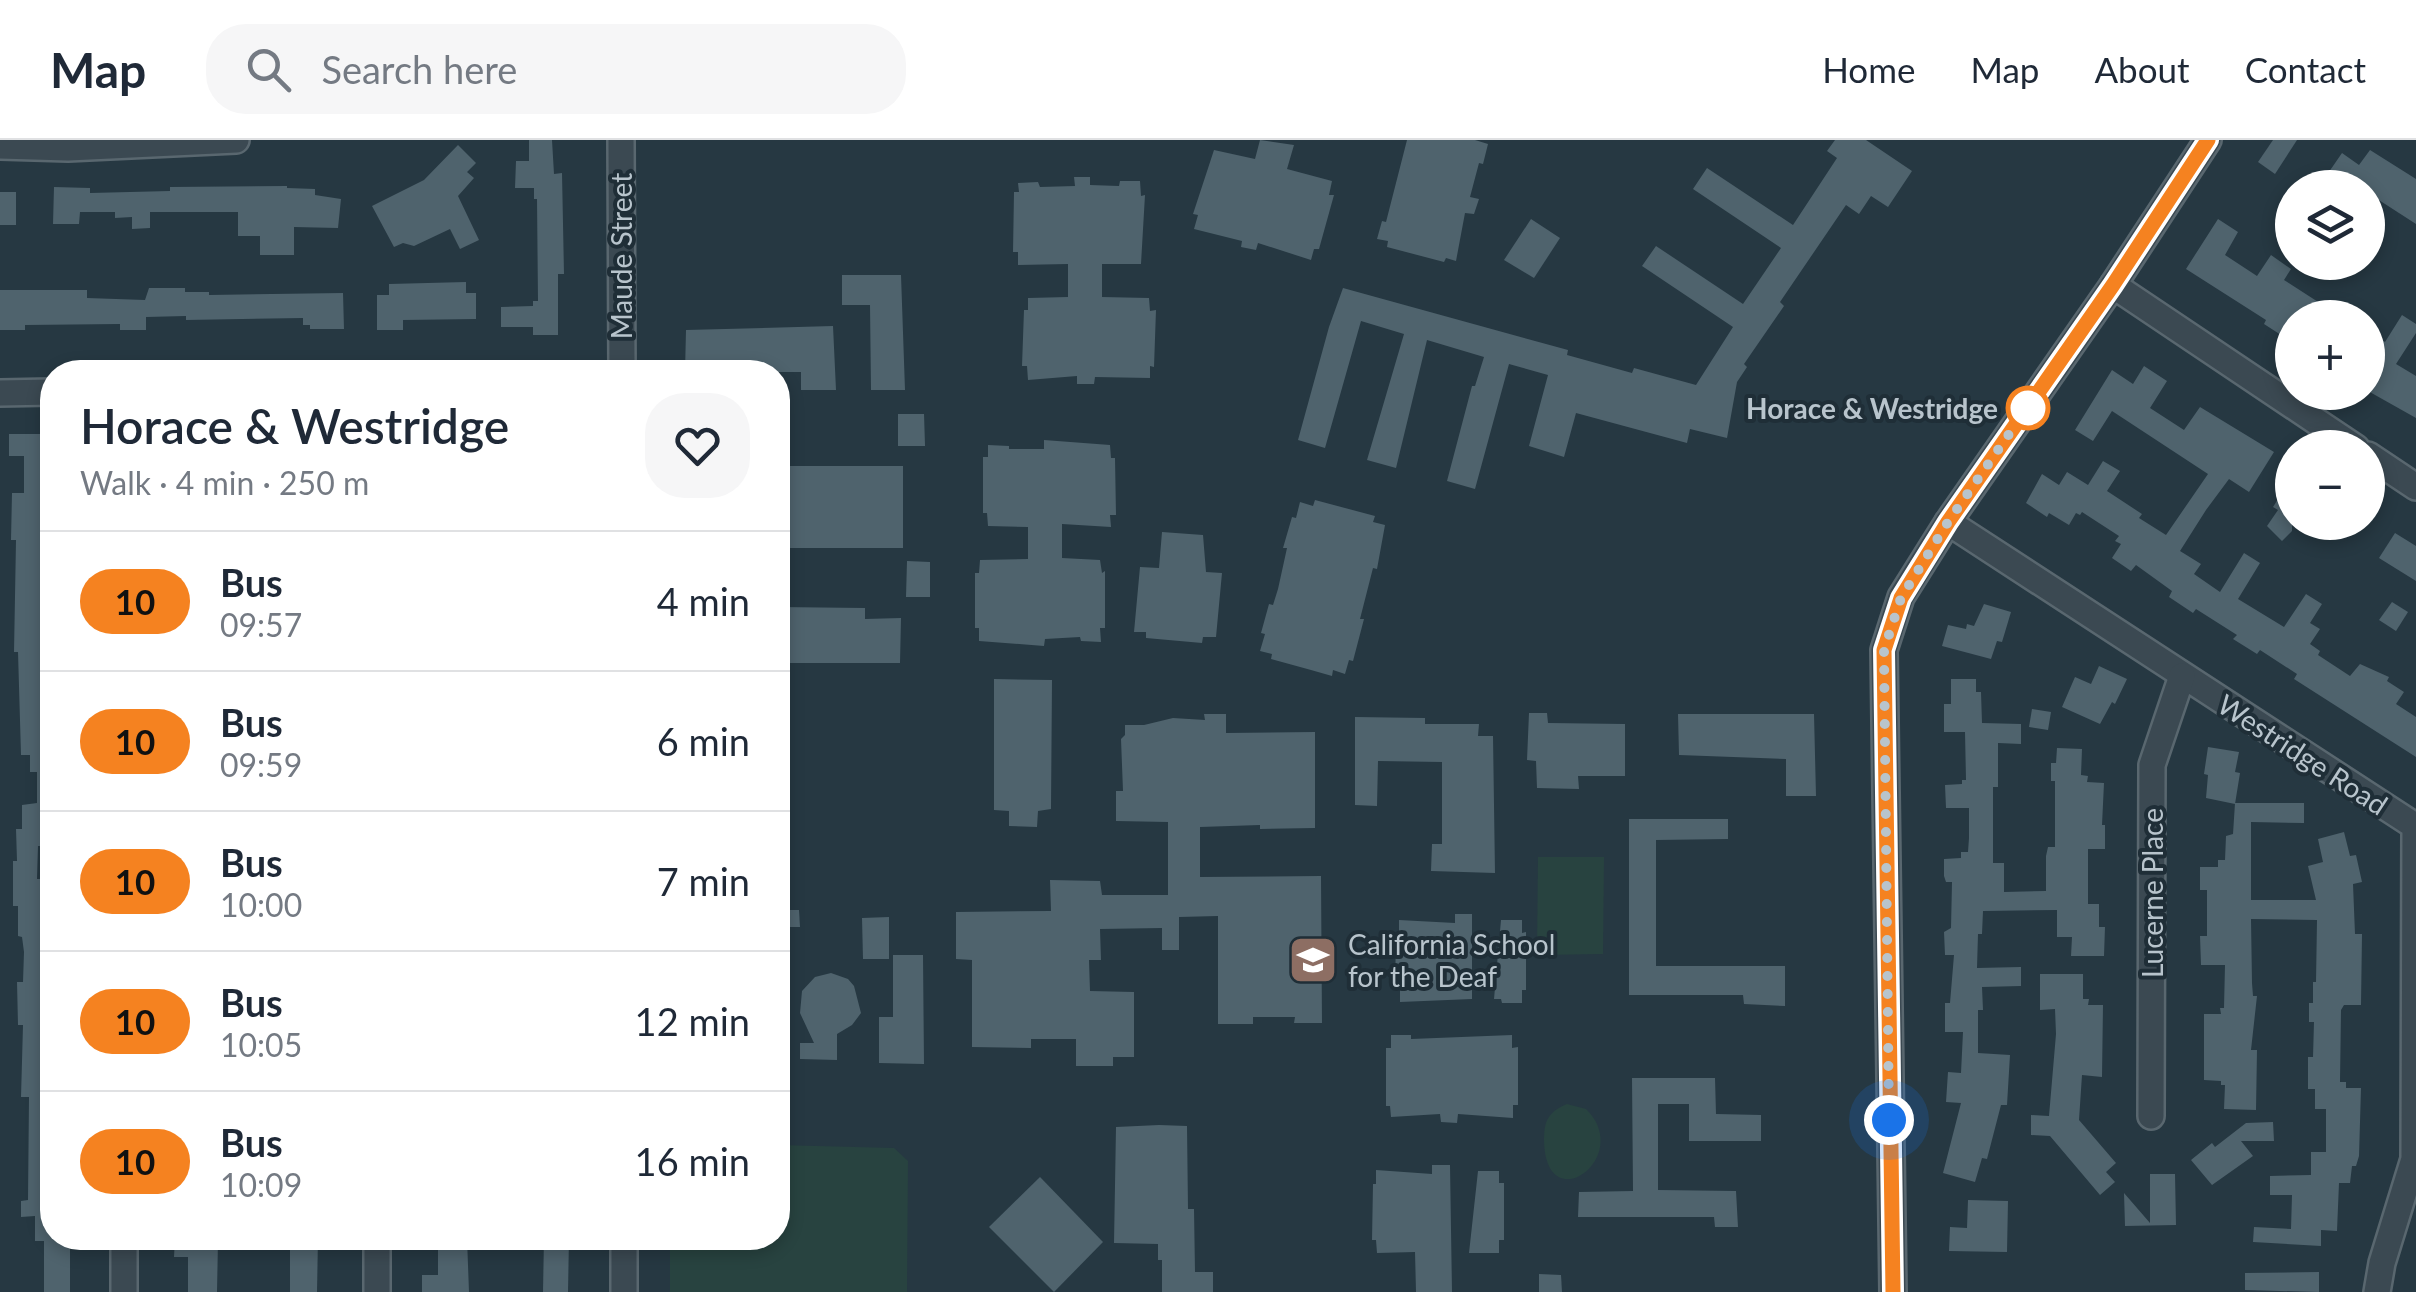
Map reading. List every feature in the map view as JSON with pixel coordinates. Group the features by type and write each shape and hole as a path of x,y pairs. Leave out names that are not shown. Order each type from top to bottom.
{"street":[{"path":"0,146 236,140"},
{"name":"Maude Street","path":"621,140 622,360"},
{"path":"1893,1292 1884,650 1901,598 1948,522 2113,285 2208,140"},
{"path":"2113,285 2329,430"},
{"path":"0,393 40,392"},
{"path":"2385,467 2416,488"},
{"name":"Westridge Road","path":"1948,522 2415,826 2415,1159 2382,1262 2377,1292"},
{"name":"Lucerne Place","path":"2150,1116 2152,765 2182,676"},
{"path":"124,1250 124,1292"},
{"path":"377,1250 377,1292"},
{"path":"624,1250 624,1292"}],"green space":[{"path":"1538,857 1604,857 1603,954 1537,955"},
{"path":"1567,1104 1586,1109 1598,1127 1600,1146 1595,1162 1571,1179 1558,1176 1548,1164 1544,1140 1548,1118"},
{"path":"790,1145 894,1148 908,1161 907,1292 670,1292 670,1250 790,1250"}],"building":[{"path":"529,140 552,140 554,174 562,173 564,274 558,274 558,335 533,335 533,327 501,327 501,307 533,306 533,301 538,301 537,199 534,188 515,188 516,161 529,161"},
{"path":"1260,140 1294,145 1287,169 1332,181 1329,195 1334,195 1319,249 1314,249 1311,260 1258,243 1256,250 1241,247 1242,241 1194,229 1198,215 1193,214 1214,150 1255,159"},
{"path":"1407,140 1475,140 1488,144 1470,197 1479,199 1474,214 1465,213 1456,261 1446,258 1444,262 1387,247 1388,241 1377,239 1382,221 1386,222"},
{"path":"1835,140 1866,140 1912,171 1888,207 1871,196 1859,214 1846,205 1780,302 1784,306 1744,364 1747,367 1737,382 1727,438 1690,429 1687,443 1576,413 1564,457 1529,446 1548,375 1509,364 1475,489 1447,481 1472,386 1484,357 1427,340 1396,468 1367,460 1404,334 1361,321 1325,448 1298,440 1343,288 1568,350 1567,355 1632,373 1634,368 1696,385 1733,327 1642,266 1656,246 1743,304 1781,248 1693,189 1707,168 1793,225 1837,158 1827,151"},
{"path":"2273,140 2297,140 2275,174 2258,162"},
{"path":"458,145 476,163 467,172 474,178 458,196 479,240 460,249 450,229 414,246 403,243 394,247 372,206 424,180"},
{"path":"2370,150 2416,179 2416,224 2385,204 2385,170 2330,170 2342,153 2359,165"},
{"path":"1074,177 1090,177 1090,185 1119,186 1120,181 1140,181 1141,196 1145,195 1141,264 1102,264 1102,297 1149,298 1150,311 1156,310 1154,367 1150,366 1150,378 1095,377 1094,384 1077,384 1077,376 1028,380 1027,366 1022,366 1028,298 1068,297 1068,264 1018,265 1018,252 1013,252 1014,192 1019,192 1018,183 1075,186"},
{"path":"54,187 90,188 90,193 170,191 170,187 315,189 315,195 341,199 338,228 294,227 294,255 260,255 260,236 238,236 238,212 150,212 150,228 132,229 132,217 115,218 115,212 80,212 79,224 53,224"},
{"path":"0,192 16,192 16,225 0,225"},
{"path":"1531,219 1560,238 1534,278 1504,260"},
{"path":"2218,219 2238,232 2225,255 2257,276 2271,255 2275,258 2275,280 2284,280 2315,300 2275,300 2275,331 2264,324 2266,320 2186,269"},
{"path":"842,275 901,275 905,390 871,390 870,305 842,305"},
{"path":"466,282 466,293 476,293 476,319 403,320 403,330 377,330 377,295 389,295 389,284"},
{"path":"149,288 185,288 185,292 209,295 343,293 344,329 310,329 310,325 303,325 303,318 186,320 186,316 146,317 146,330 120,330 120,324 25,325 25,330 0,330 0,290 87,290 87,298 145,300"},
{"path":"2402,315 2416,324 2416,333 2396,364 2416,376 2416,418 2385,401 2385,342"},
{"path":"833,326 836,390 801,390 801,372 790,372 790,360 685,360 686,330"},
{"path":"2144,366 2167,381 2150,408 2184,430 2200,407 2274,452 2249,492 2229,479 2206,510 2180,551 2201,564 2194,574 2220,592 2244,553 2260,563 2238,599 2284,627 2306,594 2322,604 2310,623 2320,629 2310,644 2320,651 2318,655 2350,676 2360,664 2389,677 2387,681 2404,692 2396,704 2416,717 2416,757 2294,679 2297,674 2260,650 2257,654 2233,639 2237,635 2169,597 2172,591 2136,565 2131,571 2112,558 2121,544 2115,541 2119,536 2082,512 2076,513 2069,525 2026,503 2042,474 2059,485 2067,472 2088,485 2103,461 2120,471 2107,491 2166,535 2208,474 2112,411 2093,441 2075,430 2112,370 2133,384"},
{"path":"898,414 924,414 925,446 898,446"},
{"path":"9,434 40,434 40,1241 35,1241 35,1216 21,1217 21,1201 28,1200 29,1097 21,1097 23,1025 18,1025 17,982 23,982 24,952 22,937 18,936 18,906 13,906 13,861 17,861 16,829 22,829 22,805 37,803 37,772 30,772 30,755 21,755 18,652 14,652 16,540 11,540 12,493 24,493 24,456 9,456"},
{"path":"1044,440 1110,445 1111,458 1115,458 1116,515 1110,515 1111,527 1062,524 1062,558 1100,560 1102,573 1105,571 1105,628 1100,628 1101,642 1081,641 1080,637 1045,639 1044,646 979,641 979,628 975,628 975,573 979,573 980,560 1028,559 1028,527 988,526 987,513 983,513 983,457 988,457 988,445 1044,449"},
{"path":"790,466 903,466 903,548 790,548"},
{"path":"1315,500 1375,516 1373,522 1385,525 1353,661 1349,660 1345,674 1333,670 1332,676 1271,659 1272,654 1260,651 1265,634 1261,633 1278,589 1292,517 1296,518 1300,502 1313,506"},
{"path":"2275,514 2275,534 2267,526"},
{"path":"1162,532 1203,535 1206,572 1222,573 1216,637 1203,637 1202,643 1146,638 1146,632 1134,632 1140,567 1159,568"},
{"path":"2395,533 2416,546 2416,581 2379,558"},
{"path":"907,561 930,562 930,597 906,597"},
{"path":"2392,602 2408,612 2396,631 2379,620"},
{"path":"1984,604 2011,612 2002,642 1997,641 1991,659 1942,646 1948,625 1966,629 1967,624 1974,626"},
{"path":"790,607 865,608 865,619 901,618 900,663 790,663"},
{"path":"2099,666 2127,679 2100,724 2062,707 2075,677 2091,684"},
{"path":"994,679 1052,680 1051,809 1038,811 1037,827 1009,826 1009,811 994,810"},
{"path":"1951,679 1976,679 1976,692 1981,692 1982,723 2021,724 2021,744 1998,743 1998,787 1993,787 1993,863 2004,863 2004,892 2046,891 2046,856 2048,847 2055,847 2055,781 2051,781 2051,763 2056,763 2057,748 2082,749 2081,775 2088,776 2087,782 2104,783 2105,849 2088,849 2088,904 2099,904 2099,927 2105,927 2104,956 2071,956 2072,937 2057,937 2057,910 1983,911 1977,968 2021,967 2021,986 1982,987 1978,1053 2010,1055 2007,1105 2001,1105 1987,1159 1982,1158 1975,1182 1943,1173 1961,1103 1946,1102 1948,1072 1961,1073 1963,1032 1945,1032 1945,1003 1950,1003 1954,955 1945,955 1944,932 1951,928 1952,882 1946,882 1944,859 1961,858 1961,852 1968,852 1969,838 1969,808 1946,808 1945,785 1966,780 1965,732 1944,732 1944,704 1951,704"},
{"path":"2032,709 2051,712 2048,730 2029,727"},
{"path":"1529,713 1547,713 1548,723 1625,724 1625,776 1578,776 1579,789 1537,788 1536,761 1527,760"},
{"path":"1204,714 1226,714 1226,733 1315,732 1315,828 1200,827 1200,877 1321,876 1322,1023 1294,1023 1295,1017 1253,1017 1253,1024 1218,1024 1218,916 1179,917 1179,950 1162,950 1162,928 1100,929 1101,960 1089,960 1090,991 1134,992 1134,1057 1113,1057 1113,1066 1076,1066 1076,1039 1031,1039 1031,1048 972,1047 972,960 956,959 956,912 1051,911 1050,880 1100,881 1102,895 1168,895 1168,822 1116,821 1116,791 1123,791 1121,739 1125,725 1173,718 1205,720"},
{"path":"1678,714 1814,714 1816,796 1786,796 1786,759 1679,755"},
{"path":"1355,717 1425,718 1425,724 1479,724 1478,736 1493,736 1495,873 1431,871 1432,844 1442,844 1442,762 1378,761 1377,806 1355,805"},
{"path":"2208,747 2239,752 2235,804 2206,798"},
{"path":"2235,803 2304,803 2304,823 2251,822 2251,900 2316,900 2308,866 2323,862 2318,839 2344,832 2350,856 2356,855 2362,882 2353,884 2355,934 2362,934 2361,1005 2344,1005 2341,1010 2340,1082 2346,1082 2346,1088 2361,1088 2359,1156 2356,1166 2352,1166 2350,1183 2339,1183 2337,1231 2321,1230 2321,1246 2253,1242 2254,1227 2291,1229 2292,1195 2270,1195 2270,1176 2311,1175 2311,1152 2326,1152 2326,1109 2315,1109 2315,1089 2308,1089 2314,1022 2309,1022 2309,1003 2313,1003 2316,982 2317,920 2251,919 2253,996 2257,996 2251,1050 2257,1050 2256,1110 2224,1109 2225,1085 2204,1080 2204,1014 2221,1014 2220,1008 2224,1008 2225,965 2201,965 2200,936 2207,936 2207,890 2200,890 2200,867 2218,867 2218,860 2225,860 2226,836 2233,834"},
{"path":"1629,819 1728,819 1728,839 1656,840 1656,966 1785,966 1785,1006 1744,1004 1743,995 1629,995"},
{"path":"790,910 799,910 800,927 790,927"},
{"path":"1455,914 1472,914 1472,999 1400,1002 1400,989 1395,990 1399,920 1455,923"},
{"path":"889,917 889,959 863,959 862,918"},
{"path":"1501,920 1522,920 1522,933 1526,932 1526,990 1522,990 1522,1003 1494,999"},
{"path":"893,955 923,955 924,1064 879,1063 879,1017 893,1017"},
{"path":"831,973 848,979 854,986 861,1013 852,1025 837,1034 837,1060 800,1059 800,1043 814,1043 800,1013 802,991 815,977"},
{"path":"2040,974 2083,974 2083,999 2089,999 2088,1005 2103,1005 2102,1077 2082,1075 2079,1120 2116,1163 2106,1172 2115,1182 2100,1195 2050,1136 2031,1135 2031,1115 2049,1116 2056,1034 2055,1009 2040,1010"},
{"path":"1391,1035 1411,1035 1411,1039 1512,1035 1512,1048 1518,1047 1518,1105 1513,1105 1513,1118 1458,1114 1457,1123 1441,1122 1440,1114 1391,1117 1390,1106 1386,1106 1386,1048 1391,1048"},
{"path":"1632,1078 1715,1078 1716,1114 1761,1115 1761,1141 1689,1141 1689,1104 1658,1104 1658,1190 1736,1191 1738,1227 1715,1227 1714,1217 1578,1217 1579,1192 1633,1191"},
{"path":"2273,1122 2274,1141 2241,1141 2253,1156 2212,1185 2191,1160 2246,1123"},
{"path":"1187,1126 1188,1209 1194,1209 1195,1272 1213,1272 1213,1292 1162,1292 1158,1244 1114,1243 1116,1127"},
{"path":"1432,1165 1450,1165 1452,1292 1416,1292 1415,1252 1377,1253 1376,1240 1372,1240 1376,1170 1432,1174"},
{"path":"1478,1171 1499,1171 1499,1183 1504,1183 1504,1240 1499,1240 1499,1253 1469,1253"},
{"path":"2150,1174 2175,1174 2176,1225 2125,1226 2124,1193 2150,1223"},
{"path":"1040,1177 1103,1242 1054,1292 989,1227"},
{"path":"1968,1200 2008,1201 2007,1252 1949,1251 1950,1227 1967,1228"},
{"path":"44,1250 70,1250 70,1292 44,1292"},
{"path":"174,1250 218,1250 217,1292 188,1292 188,1257 174,1257"},
{"path":"290,1250 318,1250 317,1292 290,1292"},
{"path":"438,1250 467,1250 469,1292 422,1292 422,1275 438,1275"},
{"path":"544,1250 569,1250 568,1292 543,1292"},
{"path":"2319,1272 2319,1292 2245,1290 2245,1273"},
{"path":"1539,1274 1561,1275 1562,1292 1539,1292"}],"bus line":[{"name":"10","path":"1893,1292 1884,650 1901,598 1948,522 2113,285 2208,140"}],"place":[{"name":"Horace & Westridge","path":"2028,408"},
{"name":"California School for the Deaf","path":"1313,960"}],"route":[{"path":"1889,1120 1884,650 1901,598 2030,404 2028,408"}]}
